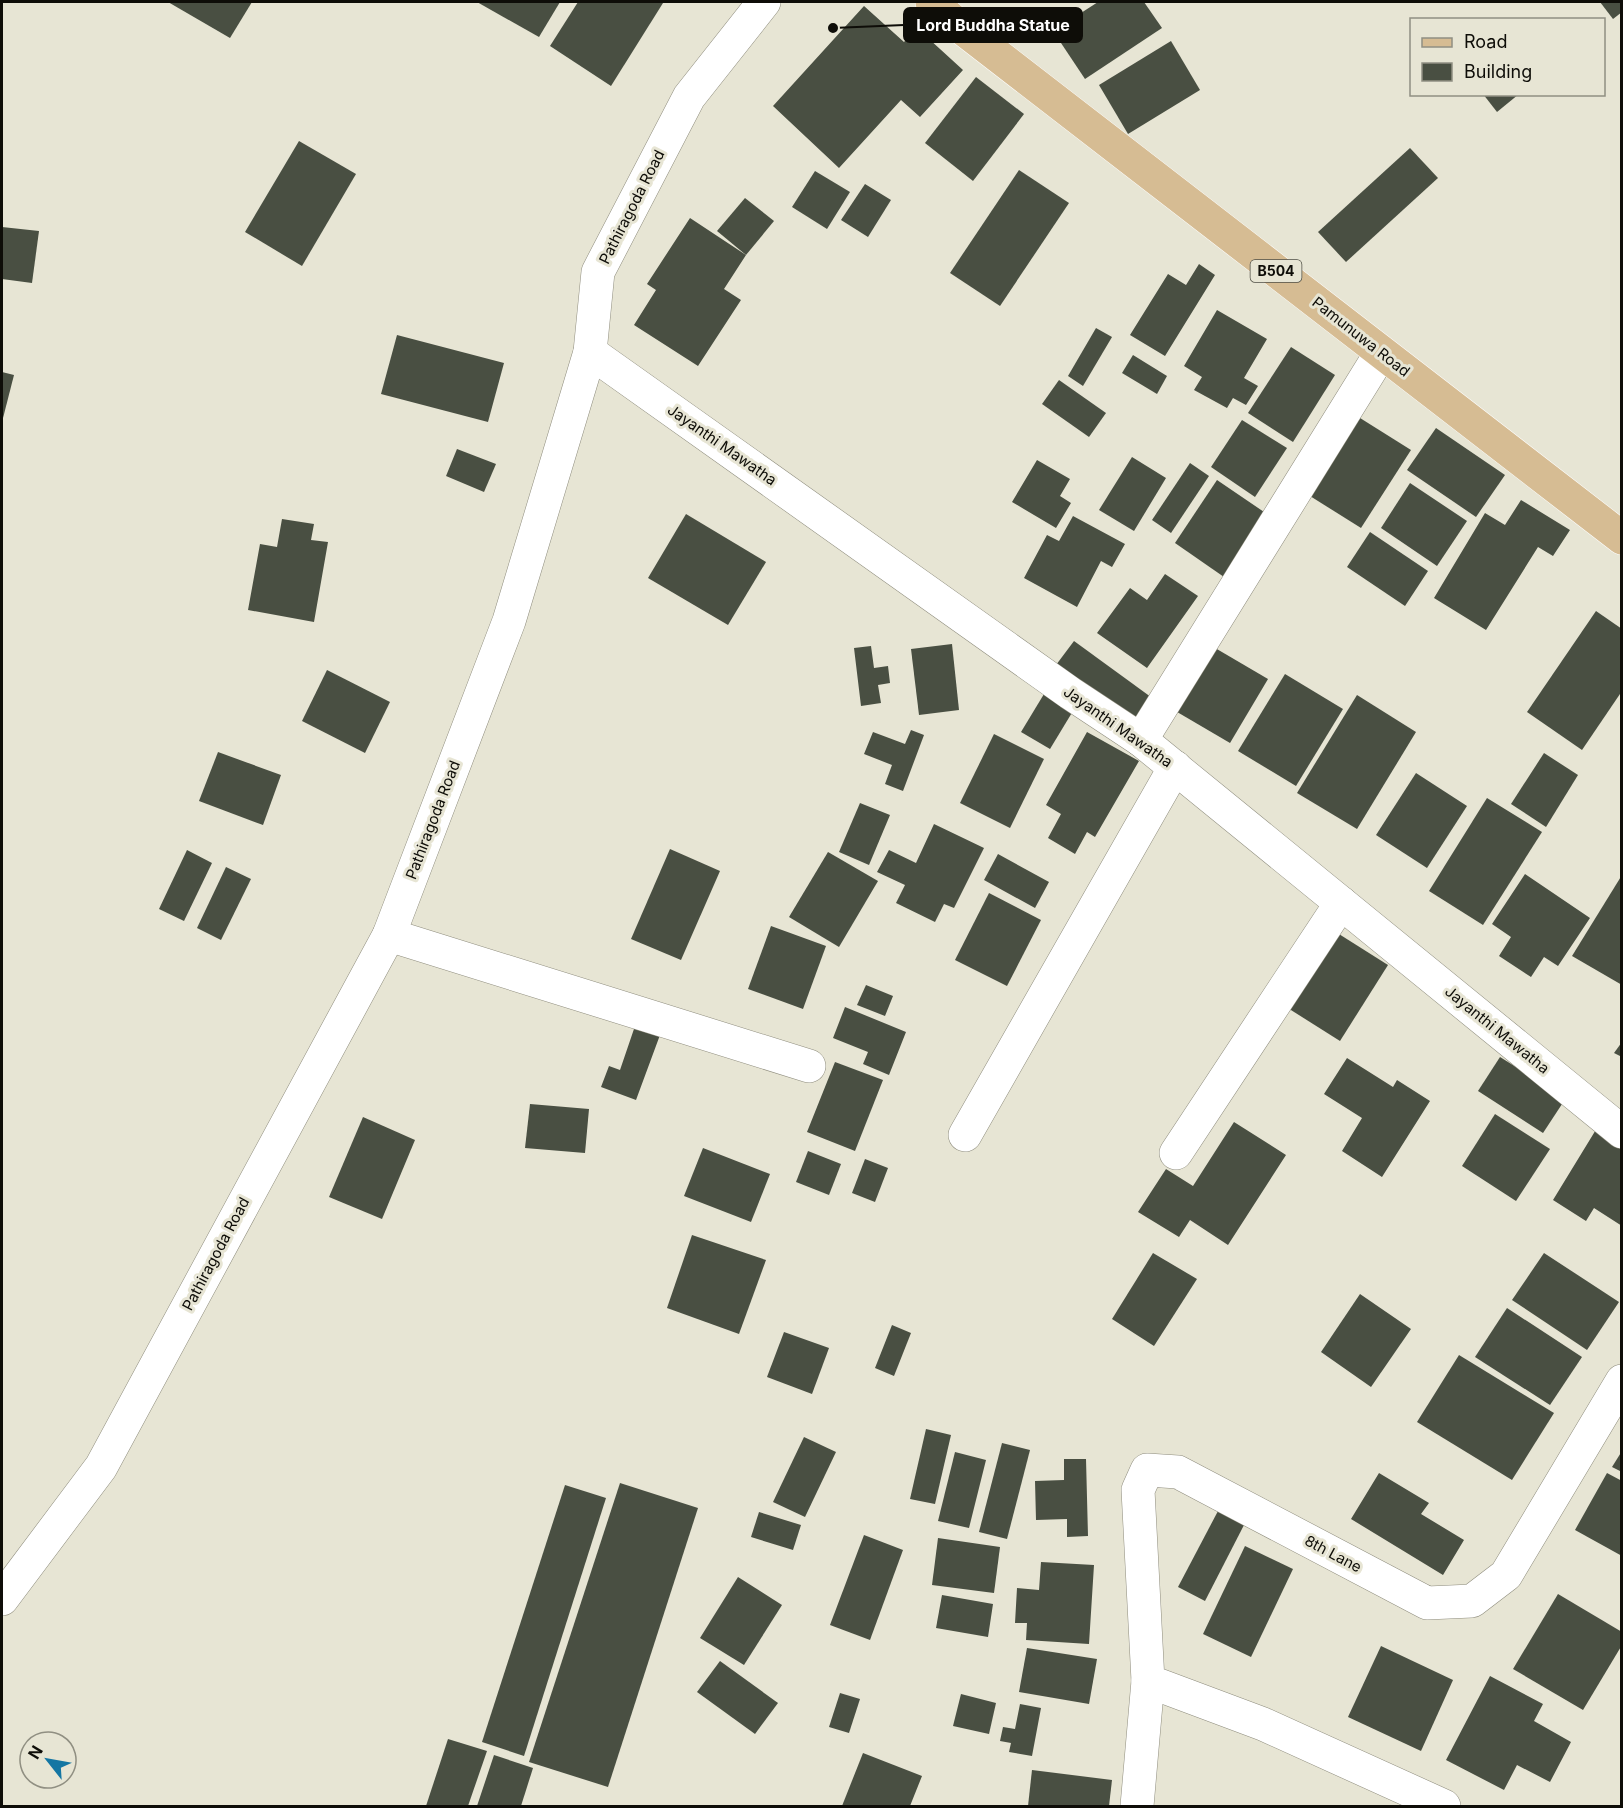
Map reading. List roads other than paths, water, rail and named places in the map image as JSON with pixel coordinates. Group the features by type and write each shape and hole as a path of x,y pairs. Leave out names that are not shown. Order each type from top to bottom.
{"main road":[{"name":"Pamunuwa Road","path":"932,2 954,22 1622,538"}],"street":[{"name":"Pathiragoda Road","path":"2,1599 101,1467 389,935 509,621 590,351 598,272 689,97 764,2"},
{"name":"Jayanthi Mawatha","path":"590,351 1061,686 1141,740 1622,1132"},
{"path":"1141,740 1381,353"},
{"path":"965,1135 1175,767"},
{"path":"1176,1153 1341,903"},
{"path":"389,935 809,1066"},
{"name":"8th Lane","path":"1137,1806 1148,1681 1138,1490 1147,1470 1178,1472 1427,1603 1472,1601 1506,1575 1622,1381"},
{"path":"1148,1681 1263,1724 1444,1806"}],"place":[{"name":"Lord Buddha Statue","path":"833,28"}]}
